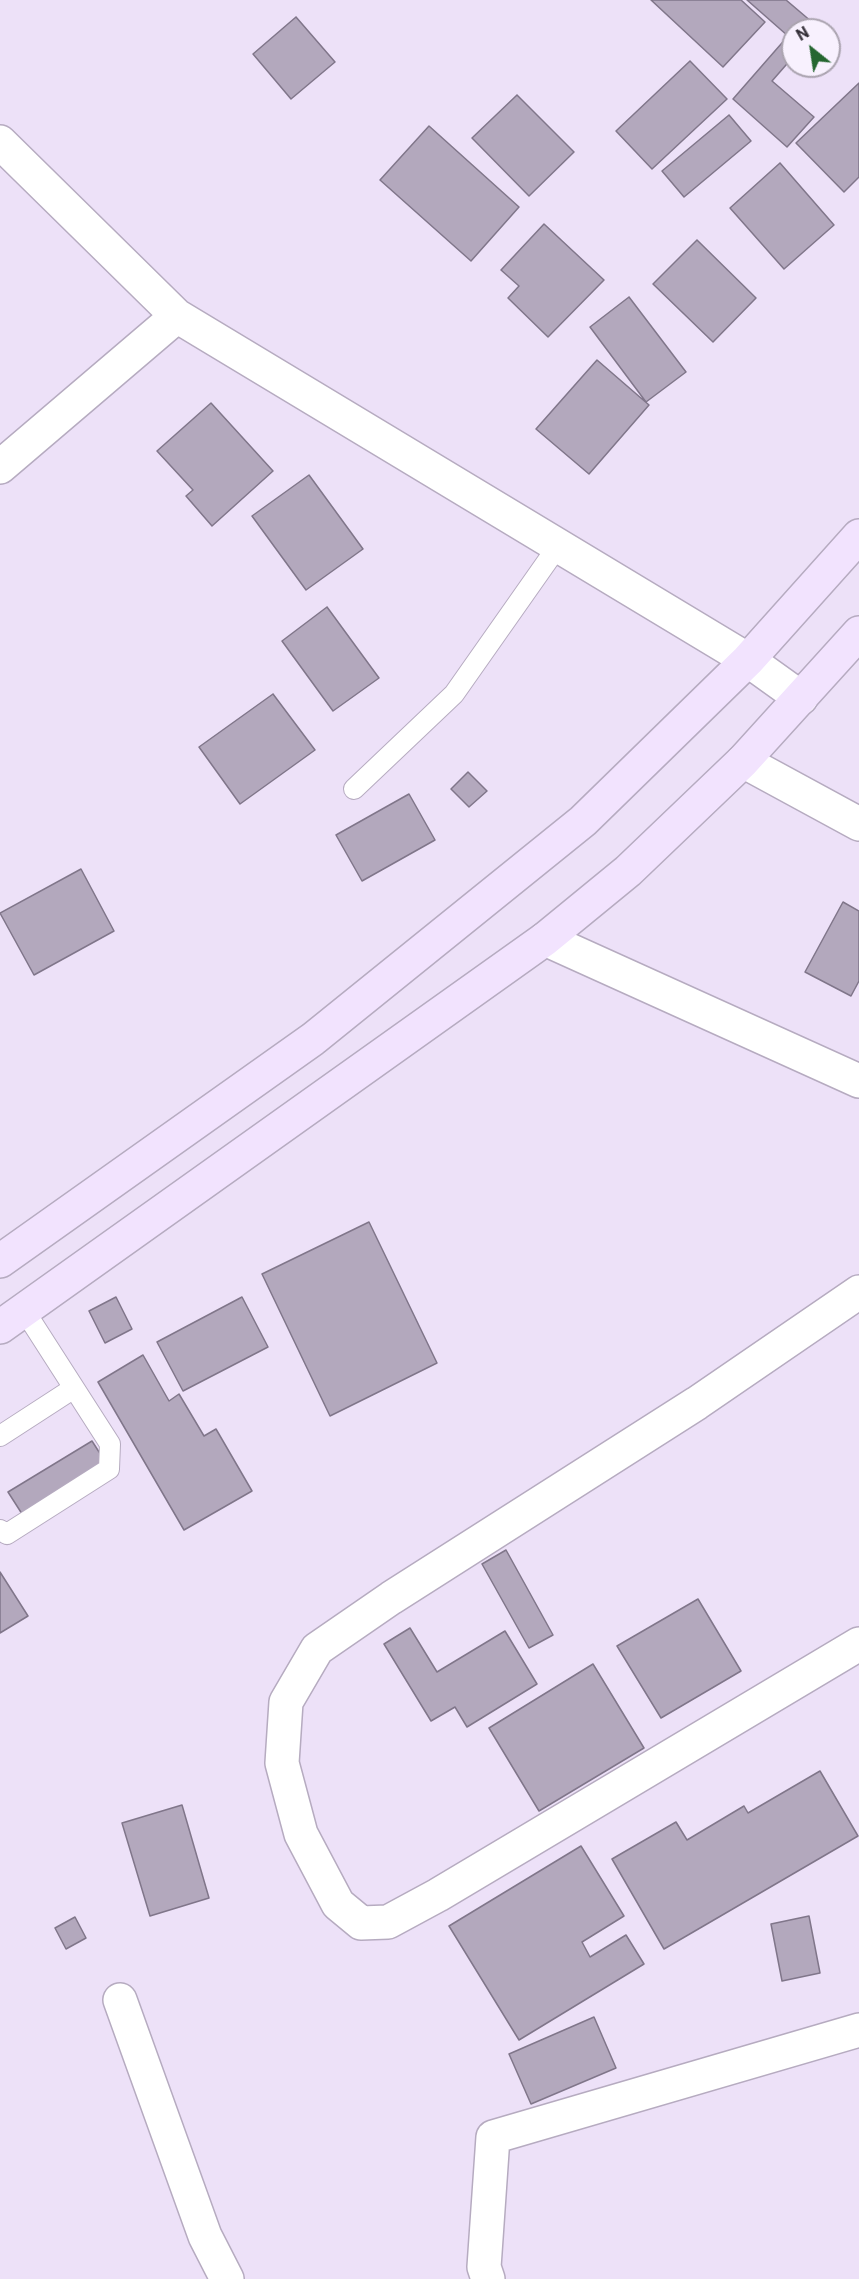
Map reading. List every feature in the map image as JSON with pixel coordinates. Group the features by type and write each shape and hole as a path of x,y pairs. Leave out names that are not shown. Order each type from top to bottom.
{"main road":[{"path":"0,1261 313,1039 583,821 748,660 859,536"},
{"path":"12,1319 545,939 628,871 743,761 859,633"}],"street":[{"path":"0,142 177,316 748,660 801,698"},
{"path":"0,467 177,316"},
{"path":"743,761 859,824"},
{"path":"545,939 859,1082"},
{"path":"859,1292 697,1403 391,1598 317,1649 286,1702 282,1763 302,1834 338,1904 361,1923 388,1922 438,1895 859,1644"},
{"path":"120,2000 205,2236 228,2279"},
{"path":"488,2279 484,2266 493,2137 859,2030"}],"lane":[{"path":"354,789 454,694 558,546"},
{"path":"0,1530 7,1534 109,1469 110,1444 74,1388 12,1319"},
{"path":"0,1436 74,1388"}],"building":[{"path":"651,0 741,0 765,22 723,67"},
{"path":"747,0 786,0 807,18 781,18 781,30"},
{"path":"296,17 335,62 291,99 253,54"},
{"path":"781,44 781,71 772,81 814,117 787,147 733,99"},
{"path":"690,61 727,99 652,169 616,131"},
{"path":"859,83 859,177 844,192 796,143"},
{"path":"517,95 574,152 529,196 472,138"},
{"path":"729,115 751,141 684,197 662,171"},
{"path":"429,126 519,207 471,261 380,180"},
{"path":"780,163 834,225 784,269 730,208"},
{"path":"544,224 604,280 548,337 508,298 519,286 501,270"},
{"path":"697,240 756,298 713,342 653,284"},
{"path":"629,297 686,372 646,402 590,327"},
{"path":"597,360 649,405 589,474 536,429"},
{"path":"211,403 273,471 212,526 186,496 193,490 157,451"},
{"path":"309,475 363,549 306,590 252,516"},
{"path":"327,607 379,678 333,711 282,641"},
{"path":"273,694 315,750 240,804 199,747"},
{"path":"468,772 487,791 469,807 451,789"},
{"path":"409,794 435,840 362,881 336,835"},
{"path":"81,869 114,931 34,975 0,913"},
{"path":"843,902 859,911 859,981 851,996 805,972"},
{"path":"369,1222 437,1363 330,1416 262,1274"},
{"path":"116,1297 132,1329 105,1343 89,1311"},
{"path":"242,1297 268,1347 183,1391 157,1342"},
{"path":"143,1355 169,1401 179,1394 204,1436 216,1429 252,1491 184,1530 98,1382"},
{"path":"92,1441 108,1466 24,1517 8,1492"},
{"path":"506,1550 553,1635 529,1648 482,1564"},
{"path":"0,1572 28,1616 0,1633"},
{"path":"698,1599 741,1671 661,1718 617,1646"},
{"path":"410,1628 437,1672 505,1631 537,1684 467,1727 455,1707 431,1721 384,1644"},
{"path":"593,1664 644,1748 539,1811 489,1728"},
{"path":"820,1771 858,1836 664,1949 612,1859 676,1822 687,1840 744,1806 748,1813"},
{"path":"182,1805 209,1898 150,1916 122,1823"},
{"path":"581,1846 624,1916 582,1942 590,1957 626,1935 644,1964 519,2040 449,1926"},
{"path":"809,1916 820,1973 782,1981 771,1924"},
{"path":"75,1917 86,1938 66,1949 55,1928"},
{"path":"594,2017 616,2068 531,2104 509,2054"}]}
